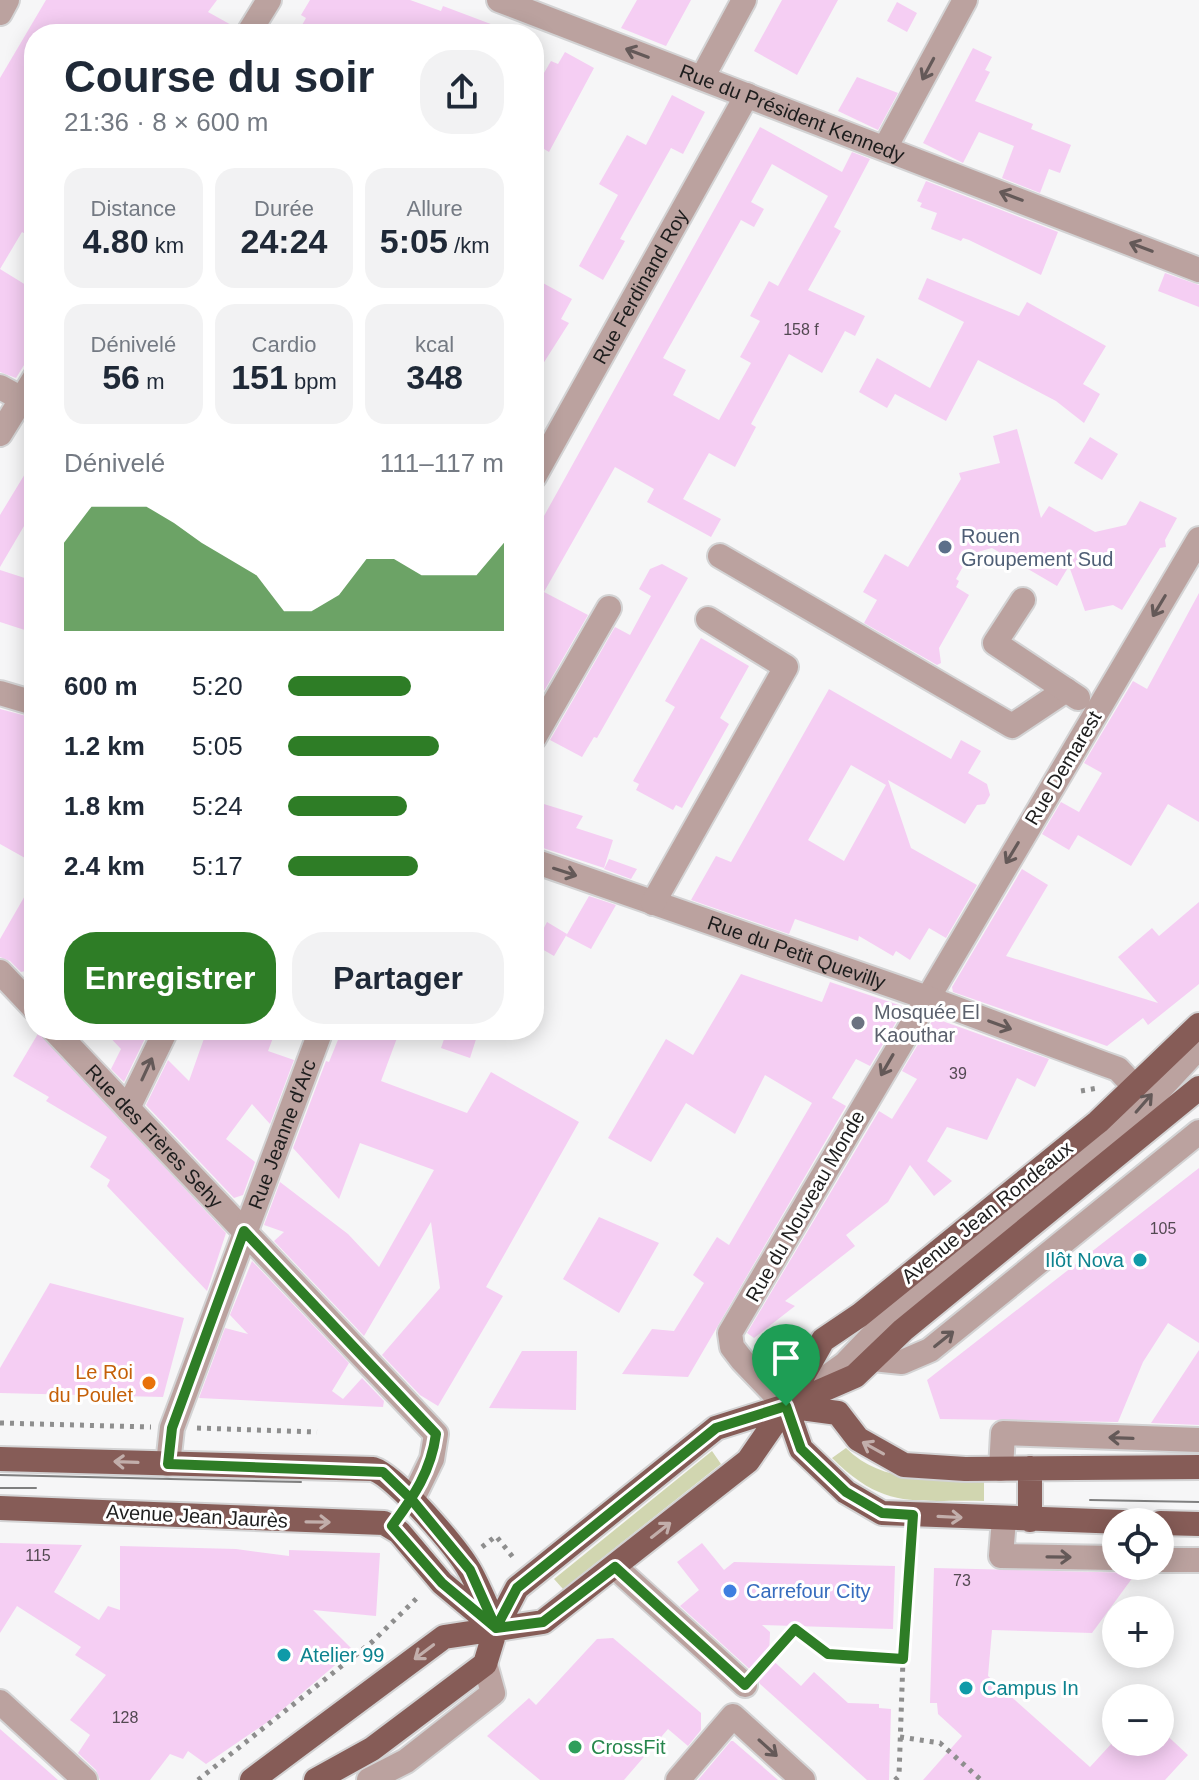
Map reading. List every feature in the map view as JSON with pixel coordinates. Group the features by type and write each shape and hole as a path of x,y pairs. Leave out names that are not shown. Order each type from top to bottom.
{"main road":[{"name":"Avenue Jean Rondeaux","path":"786,1406 823,1340 860,1315 1098,1122 1133,1085 1199,1025"},
{"name":"Avenue Jean Rondeaux","path":"485,1664 496,1628 517,1588 716,1428 786,1406 855,1376 903,1330 1199,1088"},
{"path":"786,1406 838,1413 858,1439 904,1465 1001,1469 1199,1467"},
{"path":"786,1406 801,1449 846,1492 882,1513 1102,1522"},
{"path":"252,1780 444,1637 543,1622 748,1461 786,1406"},
{"path":"0,1459 373,1469 389,1476 470,1570 496,1628"},
{"path":"1030,1468 1030,1520"},
{"path":"412,1500 392,1526 442,1583 496,1628"},
{"name":"Avenue Jean Jaurès","path":"0,1508 373,1522 392,1526"},
{"path":"1174,1523 1199,1524"},
{"path":"316,1780 372,1749 485,1664"}],"street":[{"path":"0,13 7,0"},
{"path":"254,24 269,0"},
{"name":"Rue du Président Kennedy","path":"499,0 536,24"},
{"path":"702,78 744,0"},
{"path":"885,148 965,0"},
{"name":"Rue du Président Kennedy","path":"544,28 702,78 1199,270"},
{"name":"Rue Ferdinand Roy","path":"544,459 747,95"},
{"path":"0,387 24,389"},
{"path":"0,434 24,395"},
{"name":"Rue Demarest","path":"927,998 1199,539"},
{"path":"720,556 1012,726 1066,690"},
{"path":"1023,600 995,643 1097,710"},
{"path":"544,720 598,621 609,608"},
{"path":"653,903 786,667 708,619"},
{"path":"0,693 24,700"},
{"name":"Rue du Petit Quevilly","path":"544,864 927,998 1118,1069 1133,1085"},
{"path":"0,972 24,997"},
{"name":"Rue du Nouveau Monde","path":"786,1406 732,1347 730,1333 927,998"},
{"name":"Rue des Frères Sehy","path":"63,1040 436,1434 432,1459 412,1500"},
{"path":"128,1108 161,1040"},
{"name":"Rue Jeanne d'Arc","path":"168,1464 172,1428 317,1040"},
{"name":"Avenue Jean Rondeaux","path":"786,1406 845,1364 891,1316 1110,1143 1199,1047"},
{"path":"873,1359 902,1362 930,1350 1199,1132"},
{"path":"1001,1469 1003,1433 1187,1440 1174,1466"},
{"path":"1004,1519 1001,1556 1102,1558"},
{"path":"1174,1560 1199,1560"},
{"path":"615,1567 745,1685"},
{"path":"369,1780 406,1761 493,1693 485,1664"},
{"path":"0,1702 85,1780"},
{"path":"678,1780 733,1716 803,1780"}],"path":[{"path":"0,1423 160,1427"},
{"path":"183,1428 317,1432"},
{"path":"895,1780 899,1776 913,1515"},
{"path":"198,1780 372,1642 402,1610"},
{"path":"745,1685 795,1629 828,1654 903,1659"},
{"path":"900,1737 940,1743 981,1780"}],"green space":[{"path":"846,1448 861,1460 893,1474 929,1479 984,1480 984,1501 902,1499 885,1494 868,1487 832,1458"},
{"path":"712,1451 721,1464 563,1589 554,1579"}],"building":[{"path":"46,0 217,0 208,12 230,24 32,24"},
{"path":"310,0 410,0 441,11 443,6 491,24 303,24 306,18 301,15"},
{"path":"637,0 691,0 666,46 621,28"},
{"path":"782,0 838,0 797,75 754,51"},
{"path":"897,2 917,13 907,32 887,21"},
{"path":"24,37 24,233 0,269 0,78"},
{"path":"973,48 992,57 985,70 990,72 975,101 1033,124 1031,129 1071,145 1060,173 1049,169 1040,193 1002,178 1014,146 979,132 963,163 923,143"},
{"path":"565,52 594,68 549,152 544,149 544,73 551,61 558,64"},
{"path":"857,77 898,93 878,130 838,111"},
{"path":"672,95 705,112 683,154 671,148 620,239 625,241 603,280 579,266 618,195 599,184 627,135 646,145"},
{"path":"760,127 842,172 852,152 870,159 834,227 841,231 808,290 865,316 855,336 845,331 822,373 789,354 751,424 756,427 735,467 709,453 683,499 721,519 711,537 647,502 654,489 615,467 544,592 544,516","holes":["772,164 828,196 778,286 769,281 750,316 760,321 740,357 751,363 719,420 673,395 686,370 663,358 741,220 754,227 764,209 751,202"]},
{"path":"926,181 1058,232 1041,275 969,240 963,238 961,241 931,229 937,213 920,207 922,203 917,201"},
{"path":"0,269 24,284 24,365 16,378 0,372"},
{"path":"1165,273 1199,285 1199,307 1158,291"},
{"path":"927,278 1019,316 1027,302 1106,346 1083,384 1100,394 1084,423 1056,401 978,360 946,421 895,394 887,408 859,392 877,358 930,388 964,322 918,299"},
{"path":"544,284 572,299 561,319 569,323 544,362"},
{"path":"1017,429 1041,518 1049,506 1095,532 1126,525 1140,501 1177,518 1165,540 1166,547 1160,548 1122,610 1113,605 1085,611 1069,566 1057,586 992,548 970,554 956,579 959,581 956,587 969,595 939,648 941,663 937,665 864,623 877,600 863,592 885,554 908,567 961,479 959,473 1000,463 993,436"},
{"path":"1090,437 1118,454 1102,480 1074,463"},
{"path":"24,475 24,526 0,567 0,515"},
{"path":"662,564 688,578 597,738 594,737 582,757 550,740 615,627 630,635 651,596 639,589 650,569"},
{"path":"0,570 24,578 24,630 0,622"},
{"path":"544,592 588,615 544,691"},
{"path":"1199,593 1199,822 1168,804 1131,866 1078,835 1069,850 1042,834 1061,802 1079,812 1102,773 1084,763 1133,681 1147,689"},
{"path":"701,638 749,666 720,718 729,724 682,808 676,805 673,810 636,790 639,784 633,781 675,707 665,701"},
{"path":"829,689 951,759 961,740 981,751 968,773 987,784 990,795 985,804 977,805 965,824 888,780 911,848 977,885 946,938 929,928 910,960 896,951 893,956 859,936 858,941 795,919 789,934 691,900 716,856 731,862","holes":["851,765 886,785 844,861 808,840"]},
{"path":"0,709 24,715 24,857 0,844"},
{"path":"544,804 583,816 576,828 613,840 604,868 544,848"},
{"path":"609,859 637,869 631,879 604,869"},
{"path":"1022,869 1048,885 1006,956 1158,1003 1118,957 1152,928 1159,936 1199,902 1199,984 1148,1025 1143,1018 1107,1046 953,992 952,987"},
{"path":"589,896 616,905 591,949 566,936"},
{"path":"24,897 24,971 0,957 0,939"},
{"path":"547,922 567,934 554,956 544,950"},
{"path":"741,974 822,1002 830,982 905,1007 870,1066 856,1059 832,1098 846,1106 688,1377 622,1374 652,1329 674,1331 704,1283 693,1275 717,1237 729,1245 812,1103 765,1075 735,1134 686,1103 651,1162 608,1138 666,1039 693,1055"},
{"path":"934,1018 1049,1059 1035,1087 1017,1078 987,1140 947,1127 927,1161 952,1181 934,1196 910,1165 888,1202 846,1235 855,1246 785,1301 795,1306 754,1338 747,1333 879,1111 892,1119 917,1079 902,1071"},
{"path":"34,1040 46,1040 226,1233 207,1291 107,1186 110,1180 90,1167 107,1137 46,1101 49,1097 13,1076"},
{"path":"112,1040 144,1040 124,1082 111,1069 121,1049"},
{"path":"203,1040 272,1040 268,1051 294,1060 270,1124 252,1104 226,1139 255,1162 243,1195 234,1198 146,1105 168,1060 189,1081"},
{"path":"338,1040 396,1040 381,1081 467,1113 491,1072 579,1122 486,1287 503,1296 438,1406 420,1395 382,1355 440,1288 431,1222 364,1336 274,1241 284,1232 264,1225 280,1182 348,1234 379,1267 434,1170 360,1143 339,1199 293,1148 326,1061 329,1062"},
{"path":"444,1040 476,1040 470,1058 441,1048"},
{"name":"Ilôt Nova","path":"1199,1168 1199,1343 1168,1323 1143,1362 1118,1422 940,1419 927,1380"},
{"path":"599,1217 659,1243 619,1313 563,1279"},
{"path":"252,1261 349,1363 332,1391 343,1399 362,1378 384,1401 383,1407 199,1398 225,1328 248,1334 230,1315"},
{"path":"50,1283 184,1318 163,1397 0,1393 0,1368"},
{"path":"1199,1350 1199,1425 1151,1423"},
{"path":"522,1351 577,1351 576,1410 489,1408"},
{"path":"0,1543 82,1545 54,1592 99,1620 108,1606 120,1610 120,1546 236,1549 289,1556 289,1550 380,1553 376,1616 313,1610 353,1650 269,1721 206,1764 188,1751 183,1759 170,1754 150,1780 100,1780 96,1770 78,1753 90,1735 70,1720 106,1675 75,1655 81,1647 17,1606 0,1633"},
{"path":"702,1543 724,1570 734,1562 895,1566 893,1629 762,1625 770,1632 769,1657 801,1686 814,1672 848,1703 879,1704 879,1708 891,1709 889,1780 867,1780 760,1684 755,1674 680,1606 699,1590 677,1562"},
{"name":"Campus In","path":"934,1568 1102,1572 1102,1580 1131,1580 1119,1596 1102,1596 1102,1619 1092,1633 992,1630 988,1676 1090,1767 1102,1754 1174,1756 1174,1742 1188,1755 1165,1780 923,1780 962,1736 938,1714 937,1703 930,1703"},
{"path":"613,1638 701,1713 701,1730 688,1746 668,1729 624,1780 540,1780 487,1736 529,1698 536,1705 597,1639"},
{"path":"0,1729 58,1780 0,1780"},
{"path":"733,1741 778,1780 698,1780"}],"tram line":[{"path":"0,1475 301,1482"},
{"path":"0,1488 36,1488"},
{"path":"1090,1500 1199,1502"}],"place":[{"name":"Rouen Groupement Sud","path":"945,547"},
{"name":"Mosquée El Kaouthar","path":"858,1023"},
{"name":"Ilôt Nova","path":"1140,1260"},
{"name":"Le Roi du Poulet","path":"149,1383"},
{"name":"Carrefour City","path":"730,1591"},
{"name":"Atelier 99","path":"284,1655"},
{"name":"Campus In","path":"966,1688"},
{"name":"CrossFit","path":"575,1747"}],"route":[{"path":"786,1406 716,1428 517,1588 496,1628 470,1570 412,1500 383,1472 373,1469 168,1464 172,1428 244,1231 436,1434 432,1459 422,1484 412,1500 392,1526 442,1583 496,1628 543,1622 615,1567 745,1685 795,1629 828,1654 903,1659 913,1515 882,1513 846,1492 801,1449 786,1406"}]}
